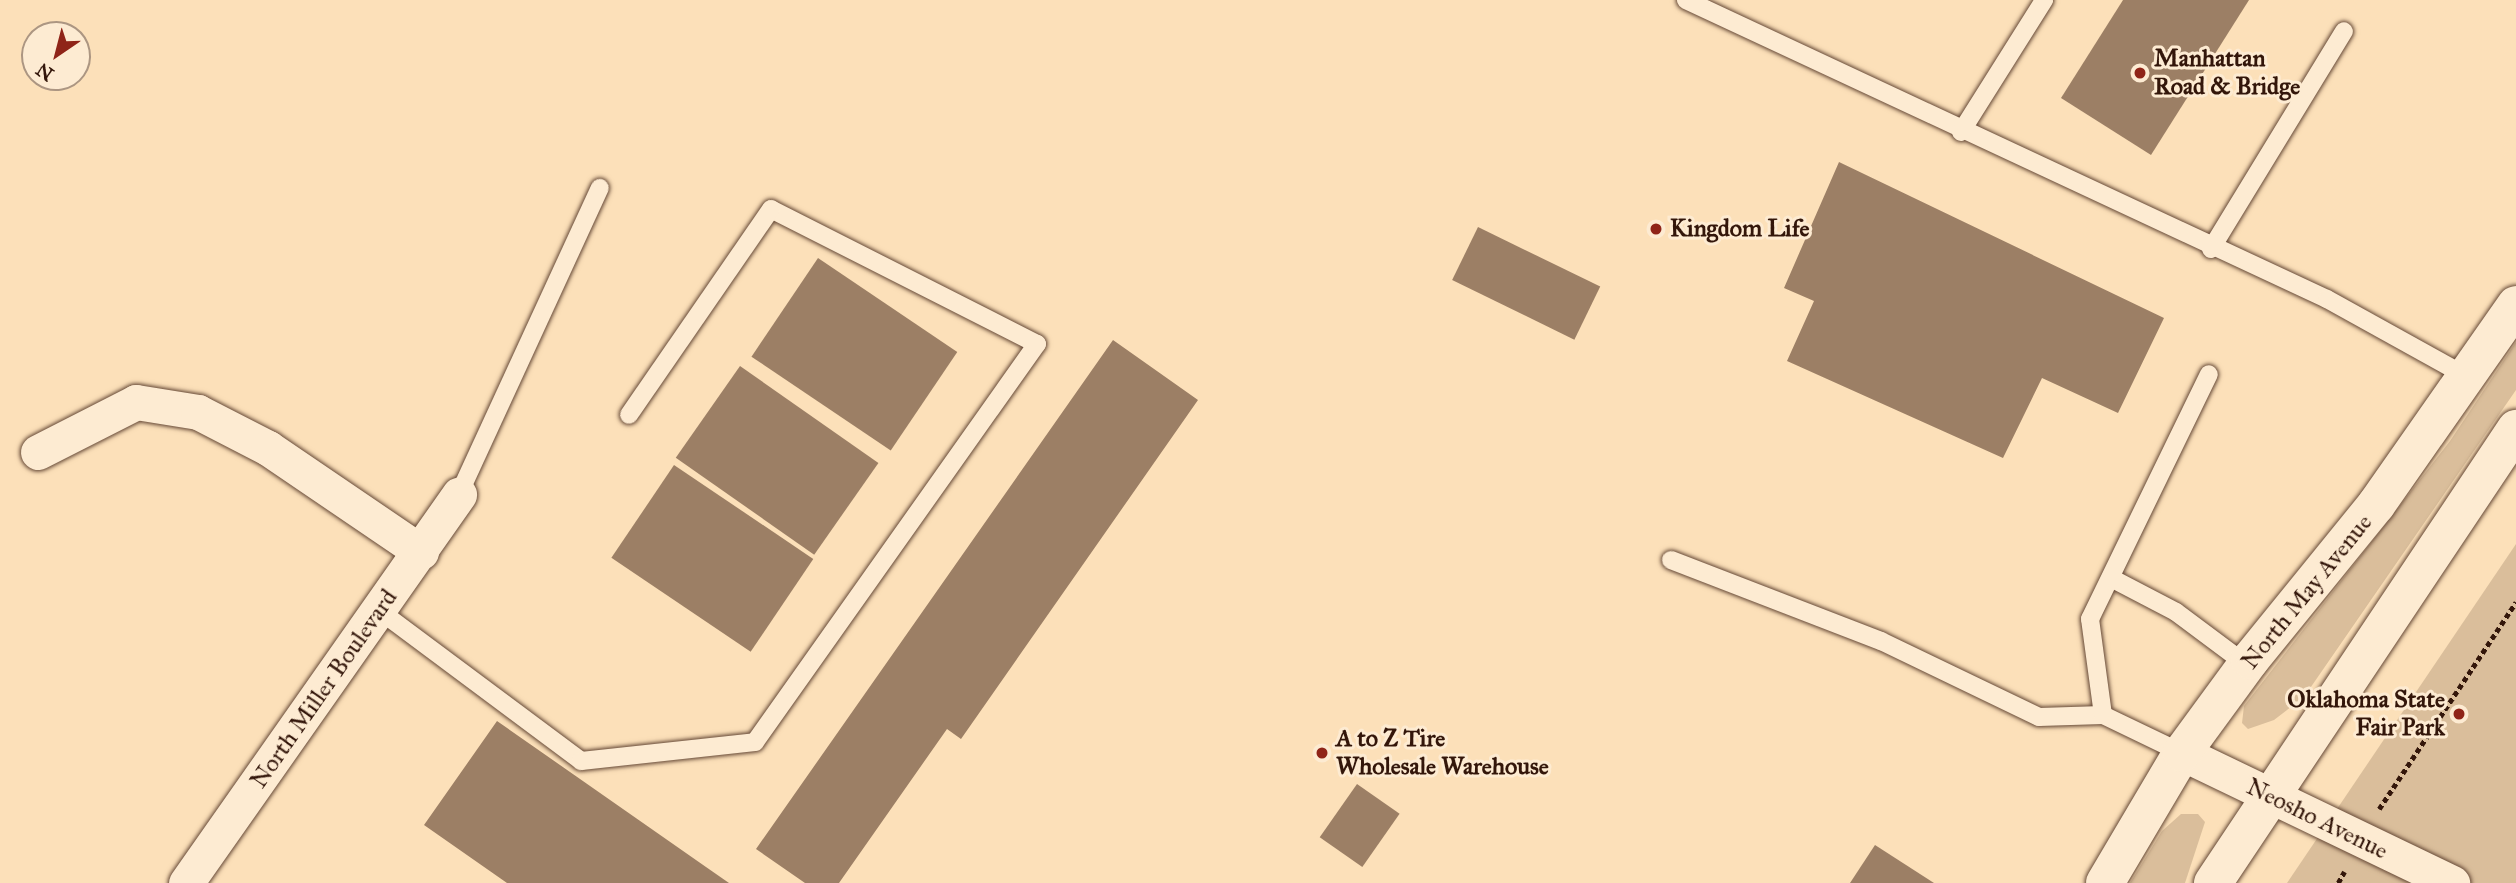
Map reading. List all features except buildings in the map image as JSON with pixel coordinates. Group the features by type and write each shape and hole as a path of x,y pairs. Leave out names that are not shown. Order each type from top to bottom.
{"main road":[{"name":"North May Avenue","path":"2105,883 2182,753 2247,665 2342,550 2468,377 2516,305"},
{"path":"2213,883 2268,795 2516,429"}],"street":[{"path":"38,452 136,402 198,412 268,448 421,552"},
{"name":"North Miller Boulevard","path":"186,883 380,611 459,494"},
{"name":"Neosho Avenue","path":"2182,753 2452,883"}],"lane":[{"path":"1686,0 2211,249 2327,299 2468,377"},
{"path":"1961,132 2044,0"},
{"path":"2211,249 2344,31"},
{"path":"459,494 600,188"},
{"path":"380,611 581,761 755,743 1037,344 771,209 629,415"},
{"path":"2104,715 2090,619 2209,374"},
{"path":"1671,560 1881,641 2039,718 2104,715 2182,753"},
{"path":"2112,578 2176,612 2247,665"}],"path":[{"path":"2386,797 2516,602"}],"shaded area":[{"path":"2516,342 2516,390 2304,697 2274,720 2248,729 2242,723 2244,706 2450,441"},
{"name":"Oklahoma State Fair Park","path":"2516,544 2516,883 2287,883"},
{"path":"2181,814 2198,814 2205,822 2185,883 2130,883 2162,831"}],"place":[{"name":"Manhattan Road & Bridge","path":"2140,73"},
{"name":"Kingdom Life","path":"1656,229"},
{"name":"Oklahoma State Fair Park","path":"2459,714"},
{"name":"A to Z Tire Wholesale Warehouse","path":"1322,753"}]}
